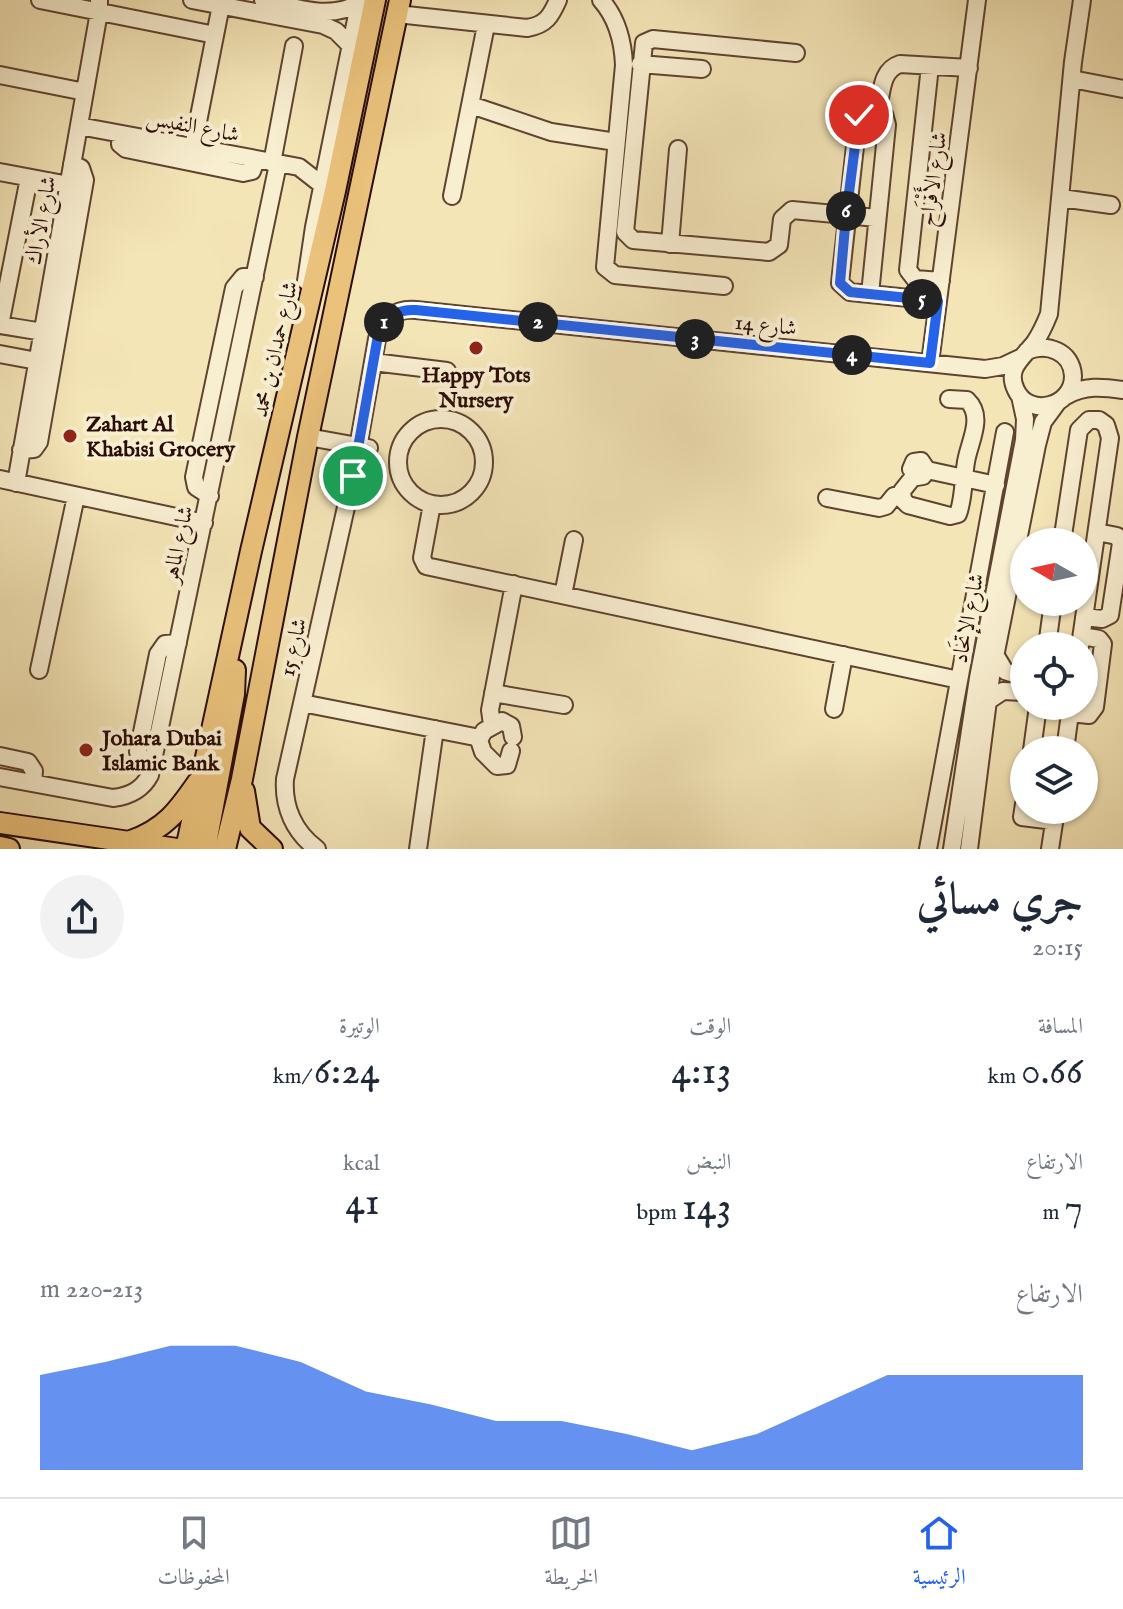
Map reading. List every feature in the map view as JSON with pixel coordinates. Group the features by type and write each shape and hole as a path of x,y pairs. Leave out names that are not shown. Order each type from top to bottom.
{"main road":[{"name":"شارع حمدان بن محمد","path":"186,849 303,328 365,1"},
{"path":"225,849 242,779 308,437 399,7"},
{"path":"205,849 235,683 230,646"},
{"path":"130,842 157,830 183,803 202,775"},
{"path":"242,779 250,828 272,849"},
{"path":"0,823 177,849"},
{"path":"0,847 9,849"}],"street":[{"path":"40,0 101,4 215,35"},
{"path":"192,0 323,25 336,31 351,46"},
{"path":"263,0 327,13 346,10 365,1"},
{"path":"399,7 486,25 521,28 539,25 552,14 558,0"},
{"path":"601,0 612,14 624,54 604,263 607,270 615,275 724,286"},
{"name":"شارع الأَفْرَاح","path":"930,363 977,0"},
{"path":"1082,0 1049,314 1040,334 1013,373 1018,393 1026,402 1042,407 1075,390 1102,387 1123,390"},
{"path":"303,328 308,269 322,185 351,46 365,1"},
{"name":"شارع الأراك","path":"8,481 21,450 101,4"},
{"path":"193,147 221,5"},
{"path":"452,196 486,25"},
{"path":"796,53 649,39 642,45 624,229 627,236 633,240 769,252 779,245 782,219 789,211 877,218"},
{"name":"شارع الماهر","path":"0,777 105,797 131,794 146,783 153,764 255,277 269,162 294,46"},
{"path":"640,64 702,69"},
{"path":"878,109 885,76 890,68 900,64 969,68"},
{"path":"930,66 908,270 915,279 941,281"},
{"path":"0,75 85,92"},
{"path":"1072,79 1123,89"},
{"path":"471,105 551,132 616,142"},
{"path":"870,294 887,125 886,116 878,109 865,109 858,119 840,283 850,292 938,301"},
{"name":"شارع النفيس","path":"79,126 299,167 322,185"},
{"path":"121,134 120,144 126,149 243,173 269,162"},
{"path":"670,244 678,149"},
{"path":"299,167 329,153"},
{"path":"21,450 37,447 42,427 85,180 81,168 72,164"},
{"path":"0,172 69,185"},
{"path":"29,178 0,325 43,332"},
{"path":"1061,198 1111,205"},
{"name":"شارع 14","path":"399,311 416,310 985,369 1003,366 1024,354"},
{"name":"شارع 15","path":"317,849 294,824 284,791 302,703 369,448 373,362 379,330 391,315 399,311"},
{"path":"1049,314 1061,353 1071,368 1102,387"},
{"path":"1024,354 1045,347 1061,353"},
{"path":"0,354 37,361"},
{"path":"373,362 447,371"},
{"path":"1062,399 1073,377 1071,368"},
{"name":"شارع 14","path":"985,369 1002,378 1018,393"},
{"name":"شارع الإتحَاد","path":"952,849 978,678 1024,440 1025,419 1018,393"},
{"path":"949,399 967,400 974,410 974,435 967,455 964,478 960,510 954,516 912,507 905,502 902,495 904,487 920,473 964,478 996,485"},
{"name":"شارع الإتحَاد","path":"969,849 988,701 1040,432 1043,422 1062,399"},
{"path":"433,419 458,422 477,438 484,462 477,487 457,502 432,504 417,498 405,486 399,470 399,453 411,431 433,419"},
{"path":"1064,528 1082,426 1089,420 1103,422 1116,445 1098,528"},
{"path":"928,849 1005,432"},
{"path":"308,437 399,453"},
{"path":"8,481 204,523"},
{"path":"827,498 881,508 891,498 902,495"},
{"path":"39,670 76,496"},
{"path":"432,504 422,558 424,564 959,680"},
{"path":"1082,632 1084,617 1102,619 1110,615 1120,538 1098,532"},
{"path":"563,595 574,540"},
{"path":"492,725 493,693 514,584"},
{"path":"1098,639 1103,644 1098,683"},
{"path":"834,709 844,655"},
{"path":"996,656 1005,671 1010,673"},
{"path":"988,701 1003,691 1010,691"},
{"path":"493,693 564,705"},
{"path":"302,703 480,738"},
{"path":"502,721 508,723 513,730 507,765 497,766 481,748 480,738 492,725 502,721"},
{"path":"418,849 435,729"},
{"path":"0,756 28,762 34,771 33,783"},
{"path":"1050,849 1054,824"}],"place":[{"name":"Happy Tots Nursery","path":"476,348"},
{"name":"Zahart Al Khabisi Grocery","path":"70,436"},
{"name":"Johara Dubai Islamic Bank","path":"86,750"}],"route":[{"path":"353,476 379,330 391,315 407,309 930,363 938,301 850,292 840,283 859,115"}]}
